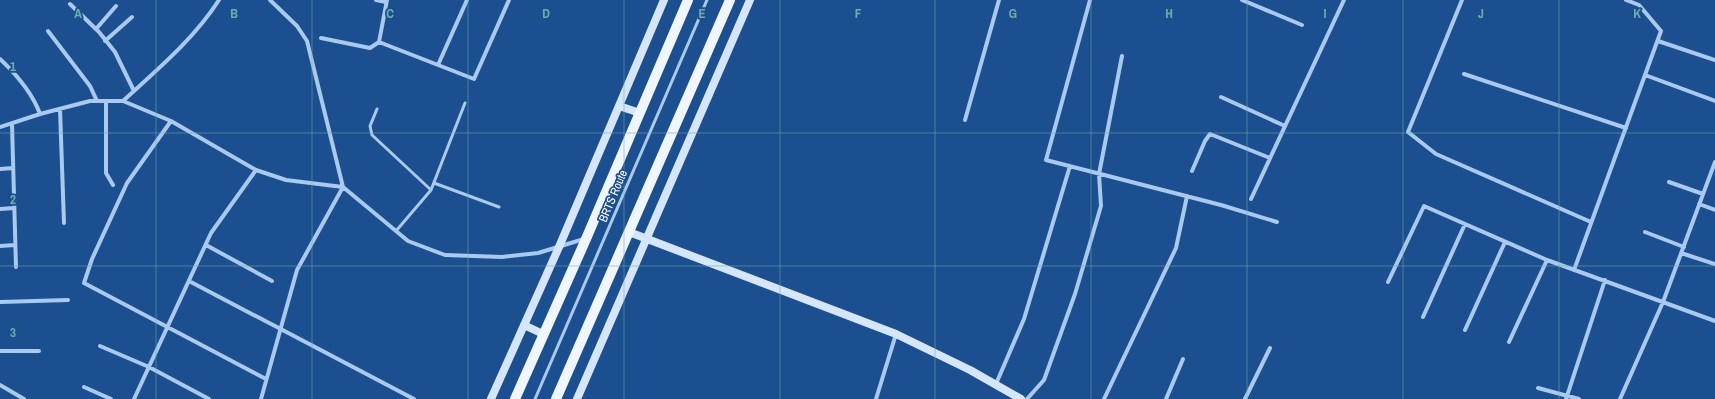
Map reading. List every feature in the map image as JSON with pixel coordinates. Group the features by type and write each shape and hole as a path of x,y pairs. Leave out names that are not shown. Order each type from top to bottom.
{"main road":[{"path":"515,399 586,239 688,0"},
{"path":"556,399 730,0"}],"street":[{"path":"123,101 177,50 208,18 219,0"},
{"path":"261,399 297,270 343,187 307,41 297,26 270,0"},
{"path":"321,38 370,48 379,42 387,1 376,0"},
{"path":"438,65 467,0"},
{"path":"379,42 474,79 509,0"},
{"path":"491,399 559,247 664,0"},
{"path":"577,399 750,0"},
{"path":"965,120 999,0"},
{"path":"1090,0 1046,160 1187,196 1277,222"},
{"path":"1242,0 1302,25"},
{"path":"1251,200 1344,0"},
{"path":"1462,0 1408,132 1436,154 1591,222"},
{"path":"1574,270 1661,31 1640,5 1626,0"},
{"path":"70,4 96,29 106,41 114,52 134,91"},
{"path":"96,29 116,6"},
{"path":"106,41 132,17"},
{"path":"48,32 90,86 97,101"},
{"path":"1658,41 1715,60"},
{"path":"1027,399 1044,380 1075,294 1101,206 1099,174 1122,56"},
{"path":"0,59 15,73 35,100 40,114"},
{"path":"1464,74 1626,128"},
{"path":"1645,75 1715,101"},
{"path":"1221,97 1285,126"},
{"path":"0,127 40,114 90,101 123,101 171,121 256,170 286,180 343,187 408,241 445,255 502,257 538,253 586,239"},
{"path":"106,101 106,173 113,185"},
{"path":"619,106 640,113"},
{"path":"60,109 64,223"},
{"path":"171,121 127,183 92,259 84,283 266,379"},
{"path":"12,124 16,267"},
{"path":"1192,171 1205,141 1210,134 1270,158"},
{"path":"1620,399 1663,302 1699,204 1714,169 1715,162"},
{"path":"996,384 1024,319 1070,166"},
{"path":"0,169 13,168"},
{"path":"134,399 211,233 256,170"},
{"path":"1668,182 1703,194"},
{"path":"1104,399 1176,248 1187,196"},
{"path":"1699,204 1715,210"},
{"path":"1388,282 1424,206 1547,260 1715,321"},
{"path":"0,209 14,208"},
{"path":"1423,317 1465,224"},
{"path":"629,232 896,334 970,370 1021,399"},
{"path":"1644,232 1684,247"},
{"path":"1465,330 1505,242"},
{"path":"0,246 15,245"},
{"path":"206,245 272,281"},
{"path":"1681,253 1715,264"},
{"path":"1509,342 1547,260"},
{"path":"1567,397 1605,280"},
{"path":"189,281 414,399"},
{"path":"0,302 68,300"},
{"path":"524,325 543,334"},
{"path":"876,399 896,334"},
{"path":"100,346 149,367 209,399"},
{"path":"1246,399 1270,348"},
{"path":"0,351 39,351"},
{"path":"1166,399 1183,359"},
{"path":"0,385 24,399"},
{"path":"84,387 111,399"},
{"path":"1538,388 1579,399"}],"lane":[{"name":"BRTS Route","path":"535,399 707,0"},
{"path":"396,231 431,190 465,103"},
{"path":"377,109 370,126 372,135 431,190"},
{"path":"434,183 498,207"}]}
